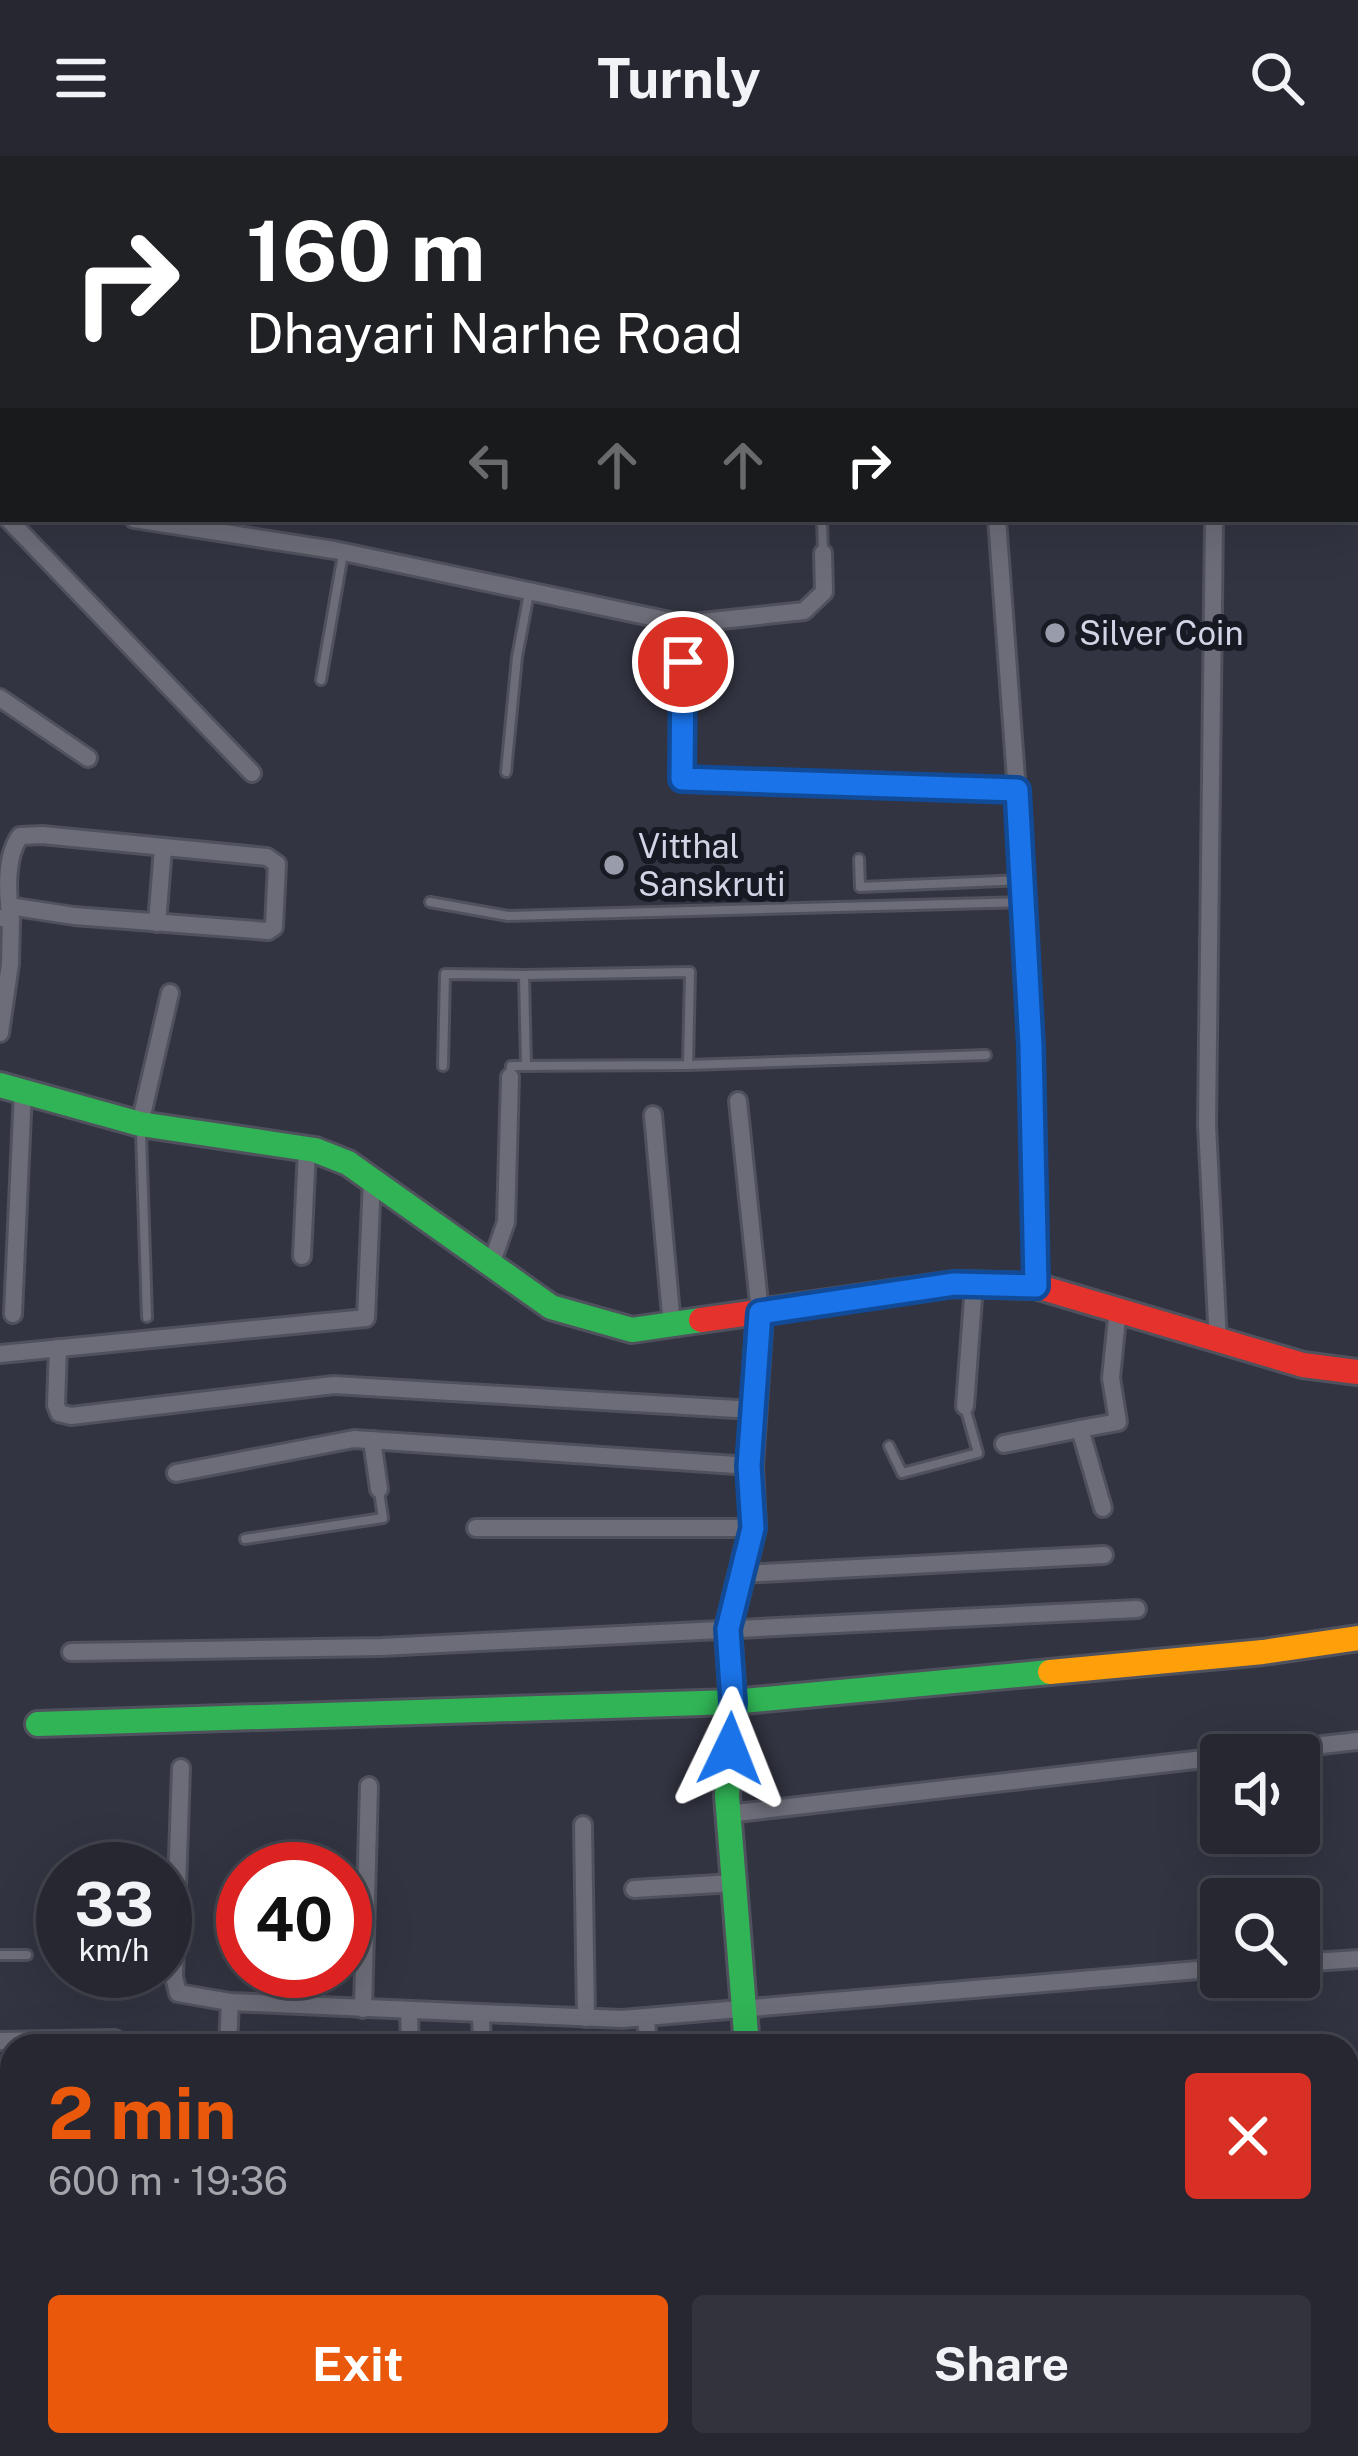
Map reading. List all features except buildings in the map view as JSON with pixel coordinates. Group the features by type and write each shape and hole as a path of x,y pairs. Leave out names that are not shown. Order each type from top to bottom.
{"street":[{"path":"12,522 252,772"},
{"path":"153,522 343,552 683,624 804,610 824,592 824,553"},
{"path":"997,522 1024,880 1036,1286"},
{"path":"1214,522 1207,1125 1218,1342"},
{"path":"683,624 682,779 1017,790"},
{"path":"0,698 88,758"},
{"path":"0,1033 10,964 7,914 13,848 20,836 277,864 274,926 268,931 7,914"},
{"path":"157,923 163,848"},
{"path":"140,1124 170,993"},
{"path":"491,1265 506,1222 510,1077"},
{"path":"13,1314 11,1088 140,1124 307,1149 349,1163 551,1307 632,1330 954,1284 1036,1286 1303,1365 1358,1372"},
{"path":"738,1101 760,1313 749,1466 753,1528 728,1629 733,1702 728,1814 746,2034"},
{"path":"653,1115 672,1326"},
{"path":"302,1256 307,1149"},
{"path":"0,1354 366,1318 372,1180"},
{"path":"965,1406 974,1285"},
{"path":"1004,1444 1118,1422 1111,1378 1118,1308"},
{"path":"58,1348 56,1405 59,1413 71,1416 334,1384 753,1411"},
{"path":"1079,1429 1102,1508"},
{"path":"176,1473 354,1439 749,1466"},
{"path":"372,1440 379,1489"},
{"path":"476,1528 753,1528"},
{"path":"742,1574 1104,1555"},
{"path":"71,1652 381,1647 1137,1609"},
{"path":"38,1724 733,1702 1358,1639"},
{"path":"1320,1745 1358,1741"},
{"path":"728,1814 1200,1759"},
{"path":"181,1768 174,1977 178,1993 230,2002 363,2009 646,2017 1200,1970"},
{"path":"363,2009 369,1786"},
{"path":"583,1826 586,2018"},
{"path":"634,1889 734,1883"},
{"path":"1320,1962 1358,1959"},
{"path":"229,2034 230,2002"},
{"path":"409,2011 410,2034"},
{"path":"481,2014 482,2034"},
{"path":"646,2017 647,2034"}],"lane":[{"path":"822,522 824,553"},
{"path":"320,680 343,552"},
{"path":"506,772 517,657 530,592"},
{"path":"859,859 860,886 1024,880"},
{"path":"430,902 508,916 1025,902"},
{"path":"443,1066 445,974 690,971 688,1064"},
{"path":"524,975 526,1065"},
{"path":"510,1077 511,1066 526,1065 986,1055"},
{"path":"140,1124 146,1317"},
{"path":"889,1446 902,1473 978,1453 965,1406"},
{"path":"244,1539 383,1517 379,1489"},
{"path":"0,1955 27,1955"}],"traffic: fast":[{"path":"0,1085 140,1124 315,1150 348,1163 551,1307 632,1330 701,1320"},
{"path":"746,2034 727,1796 733,1702 728,1629 753,1528 750,1466 760,1313"},
{"path":"38,1724 733,1702 1050,1672"}],"traffic: slow":[{"path":"1050,1672 1358,1638"}],"traffic: jam":[{"path":"701,1320 954,1284 1036,1286 1303,1365 1358,1372"}],"place":[{"name":"Silver Coin","path":"1055,633"},
{"name":"Vitthal Sanskruti","path":"614,865"}],"route":[{"path":"683,662 682,779 1017,790 1025,902 1036,1286 954,1284 760,1313 749,1466 753,1528 728,1629 733,1702 730,1749"}]}
